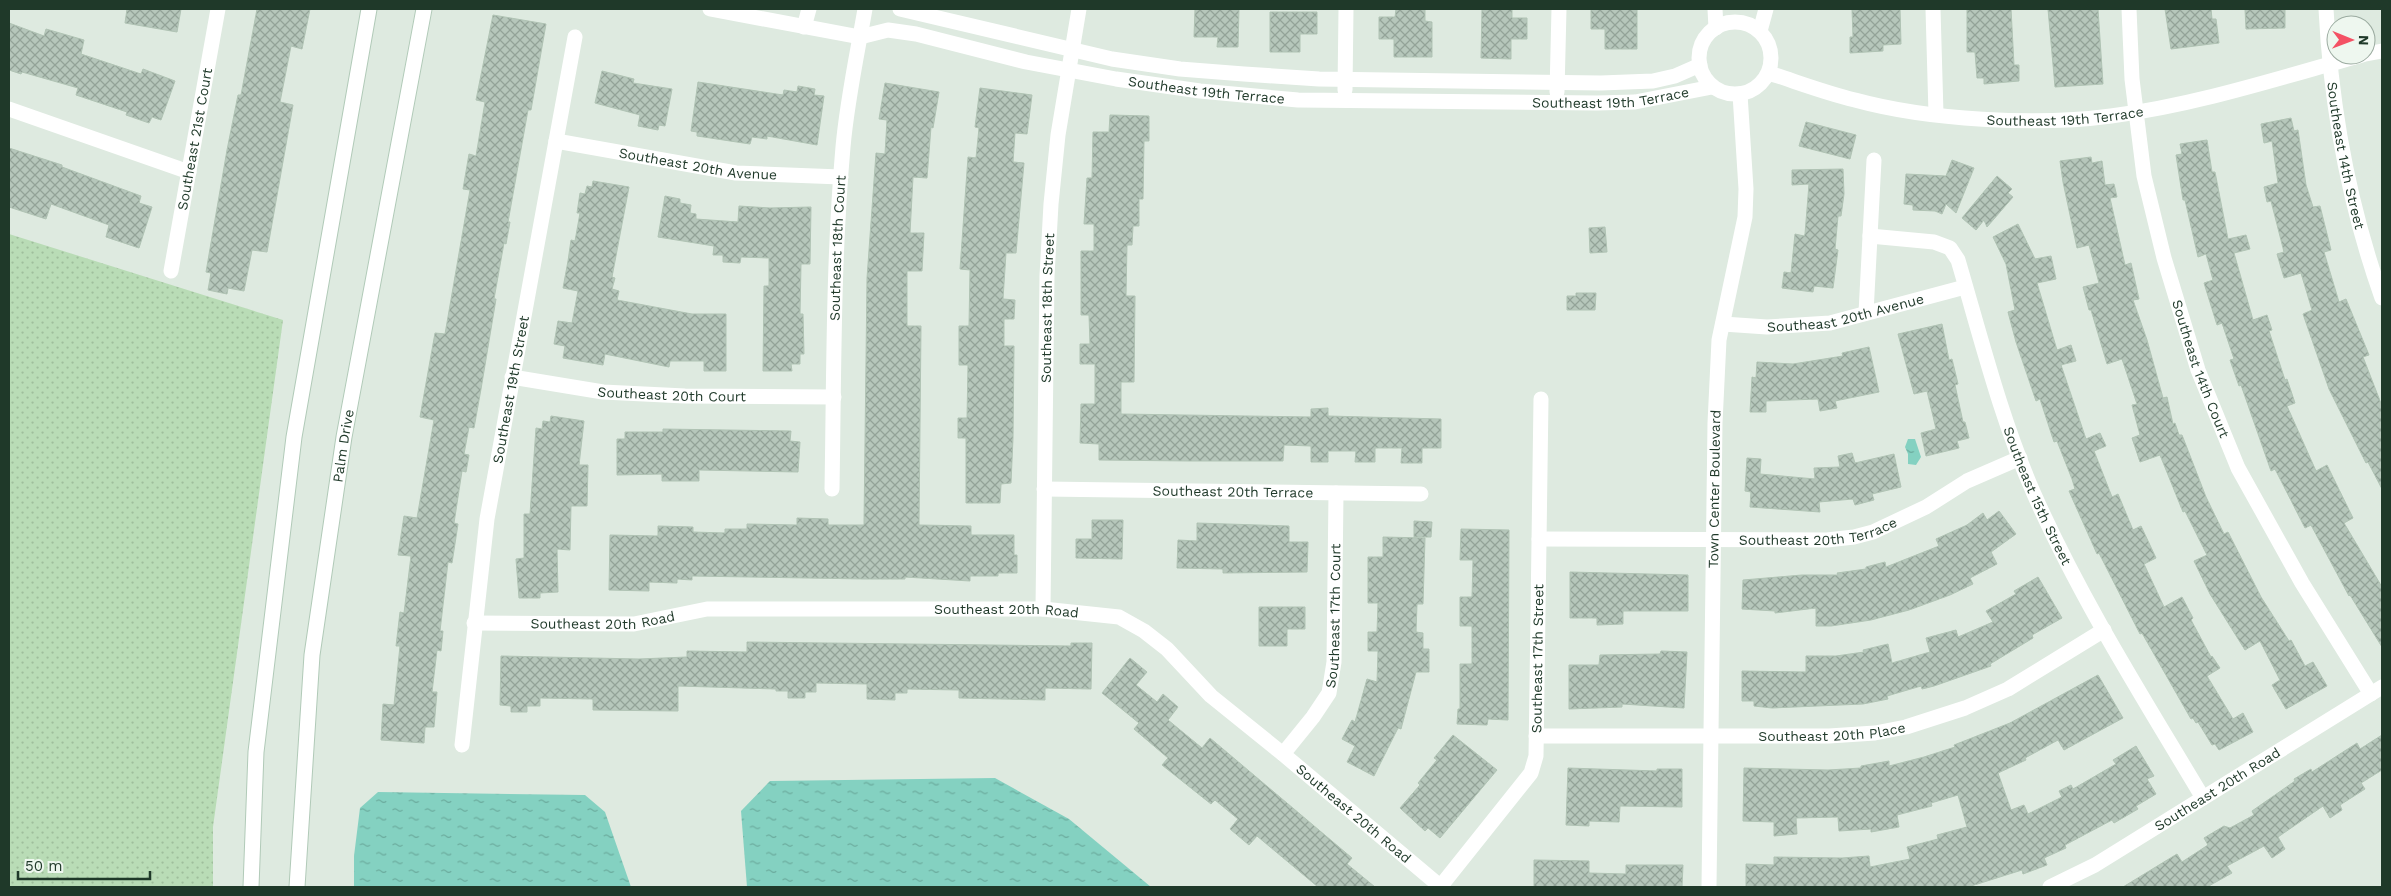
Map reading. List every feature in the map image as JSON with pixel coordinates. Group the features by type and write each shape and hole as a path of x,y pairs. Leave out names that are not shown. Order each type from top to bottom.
{"street":[{"name":"Southeast 21st Court","path":"171,271 218,9"},
{"path":"251,887 256,752 294,437 369,9"},
{"name":"Palm Drive","path":"297,887 312,655 344,437 424,9"},
{"name":"Southeast 19th Terrace","path":"710,9 860,37 888,30 916,34 1068,70 1200,91 1298,100 1635,102 1712,86"},
{"path":"804,26 809,9"},
{"name":"Southeast 18th Court","path":"832,489 843,145 865,9"},
{"name":"Southeast 19th Terrace","path":"900,9 1112,59 1180,69 1345,80 1558,82 1653,81 1675,76 1700,64"},
{"name":"Southeast 18th Street","path":"1044,609 1044,489 1049,249 1058,135 1079,9"},
{"path":"1345,101 1346,9"},
{"path":"1557,103 1559,9"},
{"path":"1716,9 1716,28"},
{"path":"1760,31 1766,9"},
{"path":"1932,9 1936,114"},
{"name":"Southeast 14th Court","path":"2129,9 2135,112 2144,176 2164,258 2198,370 2238,468 2302,584 2377,690"},
{"path":"1736,22 1749,24 1760,31 1768,41 1772,53 1768,73 1759,87 1748,93 1740,94 1723,93 1712,86 1704,77 1700,64 1700,52 1704,40 1723,24 1736,22"},
{"name":"Southeast 19th Street","path":"462,745 487,519 575,37"},
{"name":"Southeast 19th Terrace","path":"1768,73 1856,100 1936,114 2042,121 2110,116 2180,104 2326,65"},
{"name":"Southeast 14th Street","path":"2329,65 2343,159 2365,249 2382,298"},
{"name":"Town Center Boulevard","path":"1709,887 1715,423 1719,340 1745,217 1746,189 1740,94"},
{"path":"9,109 189,172"},
{"name":"Southeast 20th Avenue","path":"556,141 736,173 841,176"},
{"path":"1866,313 1874,160"},
{"name":"Southeast 15th Street","path":"1870,236 1934,242 1950,248 1958,260 2008,425 2034,494 2085,600 2203,798"},
{"name":"Southeast 20th Avenue","path":"1722,324 1767,327 1830,323 1965,287"},
{"name":"Southeast 20th Court","path":"512,376 603,392 685,396 834,397"},
{"name":"Southeast 17th Street","path":"1440,887 1531,773 1536,756 1541,398"},
{"name":"Southeast 20th Terrace","path":"1539,539 1827,540 1854,537 1926,507 1967,481 2020,458"},
{"name":"Southeast 20th Terrace","path":"1044,489 1421,494"},
{"name":"Southeast 17th Court","path":"1283,754 1313,717 1329,693 1334,662 1336,493"},
{"name":"Southeast 20th Road","path":"474,623 634,624 707,609 1044,609 1119,617 1144,631 1167,649 1211,696 1283,754 1440,887"},
{"name":"Southeast 20th Place","path":"1536,736 1829,736 1875,733 1906,727 1965,708 2008,689 2104,630"},
{"name":"Southeast 20th Road","path":"2050,887 2095,865 2377,690"}],"green space":[{"path":"9,234 283,320 213,827 213,887 9,887"}],"water":[{"path":"1908,439 1915,439 1921,457 1916,465 1908,464 1908,454 1905,447"},
{"path":"995,778 1069,819 1151,887 747,887 741,811 770,781"},
{"path":"378,792 585,795 605,812 631,887 354,887 354,856 360,808"}],"building":[{"path":"127,9 181,9 177,32 125,23"},
{"path":"257,9 310,9 302,49 291,46 280,102 293,105 267,252 252,250 244,291 228,288 227,294 208,290 211,273 206,272 227,150 238,95 241,95"},
{"path":"1195,9 1239,9 1238,47 1217,47 1218,37 1194,37"},
{"path":"1396,9 1425,9 1425,21 1432,22 1432,57 1394,57 1394,39 1379,39 1379,17 1395,17"},
{"path":"1482,9 1512,9 1512,18 1527,18 1527,39 1511,39 1511,59 1481,58"},
{"path":"1591,9 1637,9 1637,49 1605,49 1605,29 1591,29"},
{"path":"1852,9 1900,9 1901,44 1883,45 1883,51 1850,53 1850,37 1853,37"},
{"path":"1967,9 2011,9 2014,65 2019,65 2019,81 1984,84 1984,78 1977,78 1975,52 1967,52"},
{"path":"2048,9 2098,9 2103,84 2055,87"},
{"path":"2165,9 2211,9 2212,19 2216,19 2219,43 2171,49"},
{"path":"2245,9 2285,9 2285,28 2246,29"},
{"path":"1270,12 1317,12 1317,34 1300,34 1300,52 1270,52"},
{"path":"493,15 546,24 531,110 528,110 508,222 510,222 506,244 504,243 494,299 496,299 474,428 469,427 464,454 469,455 466,472 462,471 454,523 458,524 452,563 448,562 440,631 443,631 441,651 437,650 432,692 437,692 434,727 425,727 424,743 381,740 383,704 394,705 400,646 396,646 400,612 404,613 411,556 398,555 404,516 417,518 434,420 420,417 435,333 445,334 470,190 463,189 469,154 476,156 485,102 476,100"},
{"path":"9,23 44,36 46,29 84,40 81,54 141,74 143,69 175,81 161,120 152,117 149,123 126,115 127,112 76,95 78,88 9,70"},
{"path":"602,71 634,79 633,83 672,89 665,126 659,125 658,130 638,126 640,115 595,103"},
{"path":"698,82 783,95 784,90 797,92 798,86 815,89 814,95 824,96 817,145 767,136 767,139 752,137 750,144 697,136 697,132 691,131"},
{"path":"885,83 939,92 933,128 931,127 927,178 913,177 910,233 924,233 922,271 907,271 907,326 921,326 919,525 971,526 971,535 1014,535 1014,555 1017,555 1017,573 998,573 998,576 970,576 970,581 905,577 905,579 865,579 692,576 692,580 677,579 677,583 649,582 649,591 609,590 610,535 658,536 658,526 693,527 693,532 725,533 725,529 747,529 747,524 797,525 797,518 828,519 828,525 864,525 867,278 876,153 885,154 887,120 879,119"},
{"path":"980,88 1032,95 1027,134 1015,133 1013,162 1024,163 1016,253 1006,253 1003,299 1015,300 1014,319 1004,319 1004,346 1014,346 1013,438 1011,483 1001,484 1000,503 966,503 966,438 958,438 958,418 967,418 968,365 959,365 959,326 969,326 970,270 960,269 968,157 976,158 979,128 975,127"},
{"path":"1110,115 1149,116 1149,141 1144,141 1143,199 1139,199 1139,226 1133,226 1132,245 1127,245 1126,296 1135,296 1134,382 1121,382 1121,414 1311,417 1311,409 1328,408 1328,416 1441,419 1441,448 1422,448 1422,463 1401,463 1402,448 1375,448 1375,462 1355,462 1356,451 1328,451 1328,462 1311,462 1311,446 1284,445 1283,461 1099,460 1099,444 1080,443 1081,404 1095,404 1095,364 1080,364 1080,344 1090,344 1089,315 1081,315 1081,251 1094,251 1094,224 1084,224 1087,178 1092,178 1093,132 1109,132"},
{"path":"2291,118 2294,131 2298,130 2306,185 2313,207 2320,206 2331,250 2324,252 2339,302 2346,299 2369,355 2363,357 2382,406 2382,489 2368,462 2366,463 2329,389 2303,314 2312,310 2301,273 2284,278 2277,254 2284,252 2271,201 2267,202 2264,187 2278,183 2272,141 2264,143 2261,124"},
{"path":"1806,122 1856,135 1850,159 1799,146"},
{"path":"2207,140 2212,172 2215,172 2228,239 2246,235 2250,249 2234,253 2253,320 2267,315 2272,330 2269,331 2285,380 2287,379 2295,403 2287,406 2316,471 2327,465 2353,518 2344,523 2382,587 2382,647 2349,596 2311,525 2305,528 2275,469 2271,471 2241,385 2239,386 2230,360 2234,359 2222,323 2217,325 2204,283 2213,280 2206,254 2198,257 2185,200 2183,200 2176,155 2182,154 2180,144"},
{"path":"9,148 62,165 62,167 141,196 139,203 152,207 139,248 106,237 109,225 51,204 46,219 9,207"},
{"path":"2091,157 2092,163 2102,161 2105,185 2114,184 2117,197 2110,198 2125,265 2131,263 2139,299 2133,300 2147,340 2163,398 2167,397 2173,424 2175,423 2179,435 2182,435 2206,497 2224,534 2228,532 2261,597 2289,641 2291,640 2305,666 2313,662 2327,686 2286,709 2272,685 2280,680 2260,641 2245,650 2210,594 2194,561 2207,555 2185,511 2183,512 2160,455 2140,462 2132,438 2140,435 2132,405 2137,404 2122,359 2107,364 2091,310 2089,310 2083,287 2099,283 2089,245 2077,248 2063,182 2060,161"},
{"path":"1952,160 1974,168 1956,213 1946,204 1942,214 1935,211 1913,210 1913,205 1904,204 1906,174 1946,176"},
{"path":"1843,169 1844,194 1841,216 1838,216 1835,249 1838,250 1833,288 1814,286 1813,292 1782,288 1784,272 1791,273 1795,234 1804,236 1805,234 1809,184 1792,185 1792,170"},
{"path":"1997,176 2012,189 2008,193 2013,197 1987,227 1984,220 1976,230 1962,218"},
{"path":"593,181 629,187 612,277 615,278 612,289 619,291 617,300 692,314 726,314 726,371 704,371 704,361 670,361 669,367 605,354 603,365 563,358 565,346 554,344 558,321 572,323 578,291 563,288 571,240 575,241 580,213 577,213 580,193 585,194 587,186 592,187"},
{"path":"665,196 680,199 680,203 691,205 690,213 696,214 696,219 738,222 739,206 770,208 811,207 810,264 801,264 800,314 803,314 804,354 800,354 800,364 791,364 792,371 763,371 764,286 769,286 769,258 741,257 740,263 723,262 723,255 713,255 714,246 658,237"},
{"path":"2018,224 2035,259 2051,256 2056,279 2037,283 2057,350 2071,345 2076,361 2061,365 2086,439 2100,433 2106,446 2094,451 2112,497 2118,494 2133,530 2141,526 2156,558 2144,564 2164,607 2182,597 2193,618 2191,620 2211,657 2220,668 2207,676 2233,719 2243,713 2253,732 2219,750 2215,744 2212,745 2198,722 2196,723 2193,718 2191,719 2142,633 2140,634 2099,553 2097,554 2069,491 2075,489 2072,479 2057,441 2054,442 2040,399 2036,401 2016,342 2008,312 2015,310 2006,264 1993,237"},
{"path":"1605,227 1607,252 1590,253 1589,228"},
{"path":"1576,293 1596,293 1595,310 1567,310 1567,296 1576,296"},
{"path":"1942,324 1949,360 1952,359 1958,384 1955,385 1963,422 1965,422 1969,438 1957,441 1959,448 1926,456 1921,433 1936,429 1927,391 1914,394 1898,334"},
{"path":"1869,347 1879,392 1835,401 1837,408 1820,411 1818,399 1766,401 1766,412 1750,412 1752,377 1756,378 1757,362 1793,364 1843,356 1842,353"},
{"path":"551,416 584,421 579,465 588,465 587,506 571,506 570,550 557,549 558,592 540,593 540,598 519,598 516,559 524,558 524,514 530,514 536,428 542,429 543,421 550,422"},
{"path":"663,429 791,431 790,441 800,442 798,472 699,470 699,481 662,481 662,474 617,475 617,439 625,439 625,432 663,432"},
{"path":"1852,453 1855,463 1894,454 1901,487 1872,494 1874,500 1855,505 1853,499 1819,502 1820,512 1750,507 1751,492 1745,491 1747,458 1761,459 1760,474 1815,479 1814,468 1840,467 1838,456"},
{"path":"1999,511 2016,534 1991,552 1997,564 1970,578 1973,584 1950,595 1909,610 1871,620 1831,626 1816,626 1816,608 1775,613 1775,611 1742,609 1743,580 1802,575 1838,575 1837,573 1866,569 1866,567 1885,562 1886,567 1939,546 1936,539 1967,525 1983,513 1987,520"},
{"path":"1092,520 1123,520 1122,559 1076,558 1076,539 1092,539"},
{"path":"1414,521 1432,522 1431,537 1414,537"},
{"path":"1197,523 1289,526 1289,542 1308,542 1307,572 1223,573 1223,569 1177,568 1178,540 1197,541"},
{"path":"1461,529 1509,530 1508,720 1488,719 1487,725 1457,724 1458,709 1460,709 1460,664 1472,664 1472,626 1460,626 1460,597 1472,597 1473,560 1460,560"},
{"path":"1383,537 1425,538 1423,604 1417,604 1416,632 1423,633 1423,649 1429,649 1429,672 1416,672 1401,729 1398,728 1374,776 1347,762 1355,746 1342,739 1352,720 1355,722 1367,679 1377,682 1378,651 1368,651 1368,632 1377,632 1378,603 1368,603 1368,557 1383,557"},
{"path":"1570,572 1688,575 1688,611 1623,611 1623,624 1597,625 1597,618 1570,618"},
{"path":"2038,577 2062,618 2032,635 2033,638 1990,664 1991,666 1934,686 1922,689 1921,686 1887,696 1888,699 1863,704 1772,708 1754,706 1754,701 1742,701 1742,671 1806,672 1806,656 1836,656 1864,652 1863,650 1888,644 1892,663 1930,652 1926,638 1956,630 1958,637 1993,622 1986,611 2016,594 2014,591"},
{"path":"1259,607 1305,607 1305,629 1287,629 1287,646 1259,646"},
{"path":"747,642 1071,646 1071,643 1092,643 1091,689 1045,688 1045,700 959,698 959,690 907,689 907,693 895,693 895,700 867,699 867,684 816,683 816,692 805,692 805,698 788,698 788,691 776,691 776,689 678,686 678,711 593,710 593,699 540,698 540,706 527,706 527,712 511,712 511,706 500,705 501,656 639,659 687,657 687,651 747,652"},
{"path":"1661,651 1687,652 1684,708 1622,704 1622,707 1569,709 1569,665 1599,665 1600,655 1660,654"},
{"path":"1130,658 1147,672 1136,685 1157,702 1163,694 1178,707 1168,720 1202,748 1210,738 1352,858 1347,864 1375,887 1318,887 1257,836 1249,845 1230,829 1238,819 1215,800 1211,804 1162,765 1168,758 1134,729 1139,723 1102,693"},
{"path":"2098,675 2123,718 2064,750 2058,740 2025,758 2026,760 1998,773 2011,810 2024,805 2028,814 2062,797 2059,791 2071,785 2073,789 2116,764 2113,760 2136,746 2154,776 2147,779 2156,794 2136,806 2138,809 2114,823 2112,820 2065,845 2066,848 2044,858 2047,865 2023,874 2022,870 1968,887 1746,887 1746,864 1774,865 1774,857 1842,858 1869,856 1870,867 1910,859 1907,847 1938,839 1937,835 1967,827 1958,795 1931,803 1932,806 1897,815 1899,827 1871,832 1871,829 1839,831 1838,817 1796,818 1797,834 1774,836 1774,822 1743,821 1744,768 1828,770 1861,768 1861,766 1889,761 1889,766 1924,757 1955,747 1954,745 2010,723"},
{"path":"1453,735 1497,770 1440,838 1428,828 1425,831 1400,808 1420,785 1418,783 1437,760 1434,758"},
{"path":"2382,735 2382,770 2361,783 2365,789 2340,805 2342,810 2330,818 2323,806 2278,837 2285,849 2272,858 2264,846 2227,866 2232,873 2207,887 2123,887 2177,854 2182,862 2208,845 2204,838 2224,826 2230,828 2254,815 2252,811 2295,781 2294,779 2311,769 2312,772 2357,743 2360,749"},
{"path":"1568,768 1657,771 1657,769 1682,769 1682,807 1620,806 1619,822 1589,821 1589,826 1566,825"},
{"path":"1534,860 1589,861 1589,873 1626,874 1626,865 1683,865 1682,887 1534,887"}]}
